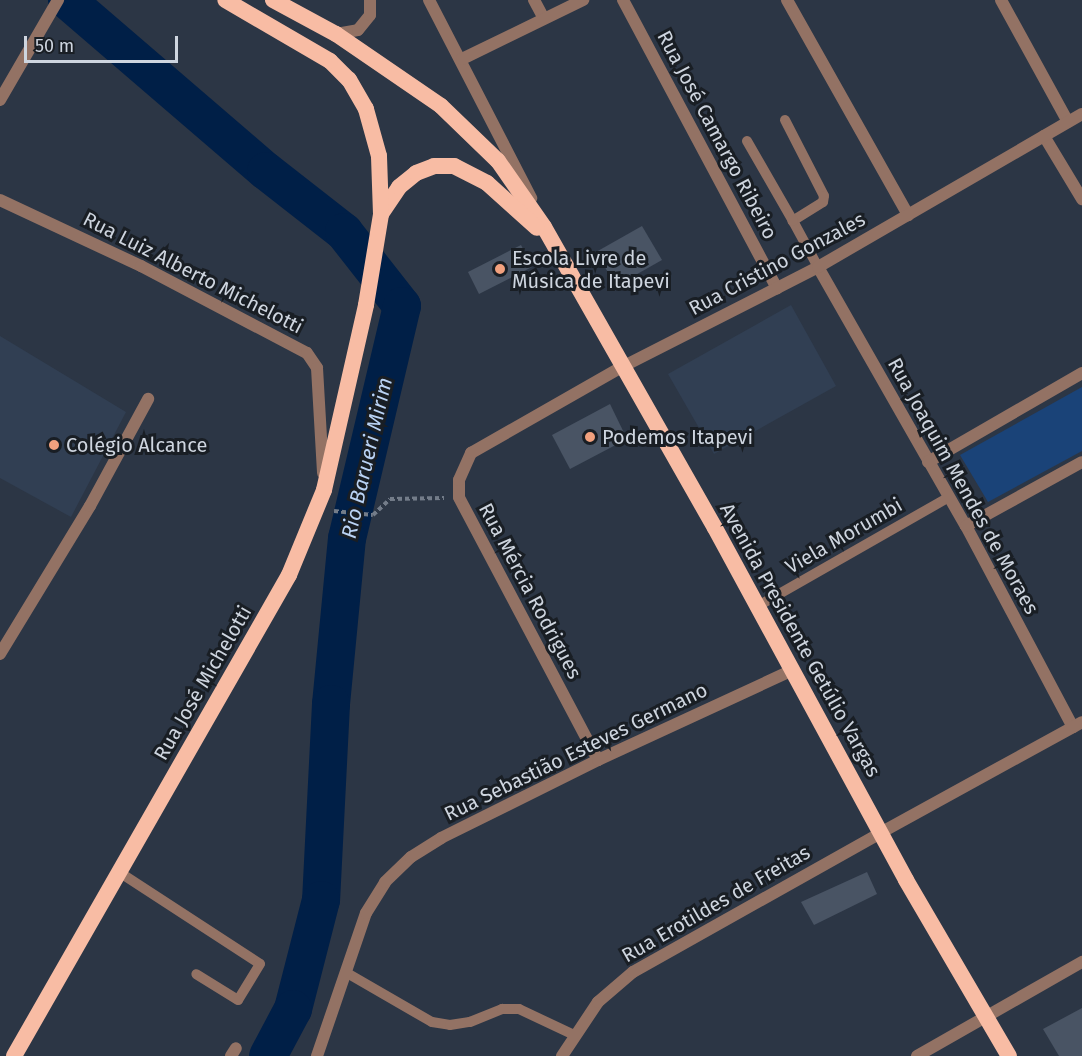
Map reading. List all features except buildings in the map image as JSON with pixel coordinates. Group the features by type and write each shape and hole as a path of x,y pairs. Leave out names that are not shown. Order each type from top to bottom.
{"highway":[{"path":"225,0 267,22 330,61 349,80 366,109 379,156 381,218"},
{"name":"Avenida Presidente Getúlio Vargas","path":"275,1 336,34 400,76 455,119 498,161 544,227 1009,1056"},
{"path":"381,218 399,187 416,173 434,166 454,166 487,183 555,244"},
{"name":"Rua José Michelotti","path":"14,1056 289,575 324,490 366,305 381,218"}],"street":[{"path":"0,100 58,0"},
{"path":"336,34 358,30 370,15 370,0"},
{"path":"429,0 462,59 544,227"},
{"path":"534,0 544,19"},
{"path":"462,59 583,0"},
{"name":"Rua José Camargo Ribeiro","path":"622,0 777,289"},
{"path":"787,0 908,215"},
{"path":"1001,0 1068,122"},
{"name":"Rua Cristino Gonzales","path":"486,442 622,367 818,267 1082,114"},
{"path":"1044,136 1082,199"},
{"name":"Rua Luiz Alberto Michelotti","path":"0,200 141,267 307,353 317,368 324,490"},
{"name":"Rua Joaquim Mendes de Moraes","path":"818,267 1077,724"},
{"path":"928,462 1082,374"},
{"path":"0,654 90,506 148,399"},
{"name":"Rua Mércia Rodrigues","path":"486,442 463,465 459,497 598,760"},
{"path":"966,526 1082,462"},
{"name":"Rua Sebastião Esteves Germano","path":"317,1056 366,914 385,882 411,857 441,838 598,760 793,670"},
{"name":"Rua Erotildes de Freitas","path":"562,1056 598,1002 633,972 1077,724"},
{"path":"917,1056 1082,962"}],"lane":[{"path":"785,120 824,196 823,202 794,221"},
{"path":"747,141 818,267"},
{"name":"Viela Morumbi","path":"758,606 949,497"},
{"path":"119,872 260,964 238,1000 196,974"},
{"path":"347,973 432,1022 450,1025 470,1022 502,1009 519,1009 574,1035"}],"path":[{"path":"338,512 373,515 390,499 459,497"}],"shaded area":[{"path":"791,305 836,386 714,454 668,374"},
{"name":"Colégio Alcance","path":"0,336 126,412 71,517 0,478"},
{"path":"1082,387 1082,451 988,502 960,455"}],"waterway":[{"name":"Rio Barueri Mirim","path":"67,0 266,171 344,232 402,306 347,538 331,704 321,900 293,1009 268,1056"}],"place":[{"name":"Escola Livre de Música de Itapevi","path":"500,269"},
{"name":"Podemos Itapevi","path":"590,437"},
{"name":"Colégio Alcance","path":"54,445"}]}
